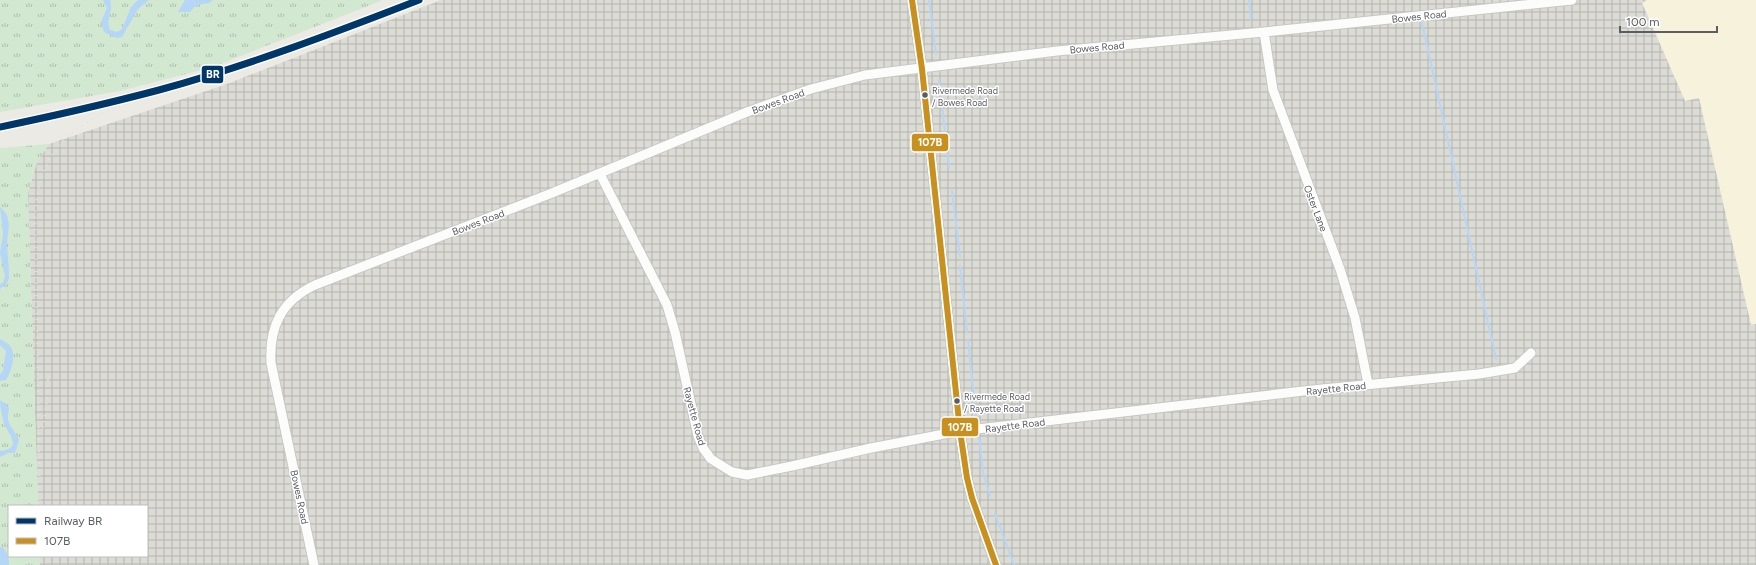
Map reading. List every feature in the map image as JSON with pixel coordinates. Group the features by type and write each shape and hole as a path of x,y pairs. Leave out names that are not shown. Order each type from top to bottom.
{"street":[{"path":"912,0 922,69 960,431 967,478 972,498 996,565"},
{"name":"Bowes Road","path":"314,565 271,363 272,338 279,316 286,306 304,290 315,285 600,174 747,112 811,89 865,75 1057,51 1264,32 1572,0"},
{"name":"Oster Lane","path":"1264,32 1273,90 1340,269 1354,318 1368,384"},
{"name":"Rayette Road","path":"600,174 667,305 675,332 698,436 703,448 710,459 718,464 732,472 747,475 871,448 960,431 1368,384 1479,374 1514,368 1531,353"}],"shaded area":[{"path":"441,0 1647,0 1642,3 1685,101 1699,98 1751,325 1756,324 1756,565 40,565 40,557 148,557 148,505 38,505 28,193 37,162 49,144 227,84"},
{"path":"1647,0 1756,0 1756,324 1751,325 1698,98 1685,102 1642,3"}],"green space":[{"path":"0,0 383,0 213,67 120,91 0,112"},
{"path":"49,144 37,162 28,193 38,505 8,505 8,557 40,557 40,565 0,565 0,148"}],"water":[{"path":"103,0 110,0 111,8 108,22 110,30 117,32 122,29 131,7 138,0 149,0 138,9 122,37 117,38 104,32 101,22 107,8"},
{"path":"185,0 213,0 209,3 196,5 190,12 178,12"},
{"path":"0,207 7,216 9,225 7,246 9,278 7,283 0,289 0,284 3,283 5,276 0,253 3,234"},
{"path":"0,339 10,346 13,359 10,373 6,380 0,381 0,374 3,371 6,351 0,345"},
{"path":"0,400 7,405 9,409 8,419 19,440 15,453 8,453 0,457 0,451 7,450 13,444 11,436 4,423"}],"waterway":[{"path":"929,0 936,54"},
{"path":"1249,0 1251,19"},
{"path":"1422,23 1496,359"},
{"path":"939,80 949,167"},
{"path":"952,191 960,257"},
{"path":"960,266 967,332"},
{"path":"968,340 976,418"},
{"path":"979,436 983,472 990,496"},
{"path":"995,514 1014,565"},
{"path":"0,553 3,562 0,563"}],"railway":[{"path":"40,505 35,220 39,188 48,163 61,143 78,128 99,115 175,85"},
{"path":"43,428 48,379"},
{"path":"41,557 42,565"}],"rail line":[{"name":"BR","path":"0,127 99,105 192,81 355,25 419,0"}],"transit line":[{"name":"107B","path":"912,0 922,69 960,431 967,478 972,498 996,565"}],"place":[{"name":"Rivermede Road / Bowes Road","path":"925,95"},
{"name":"Rivermede Road / Rayette Road","path":"957,401"}]}
